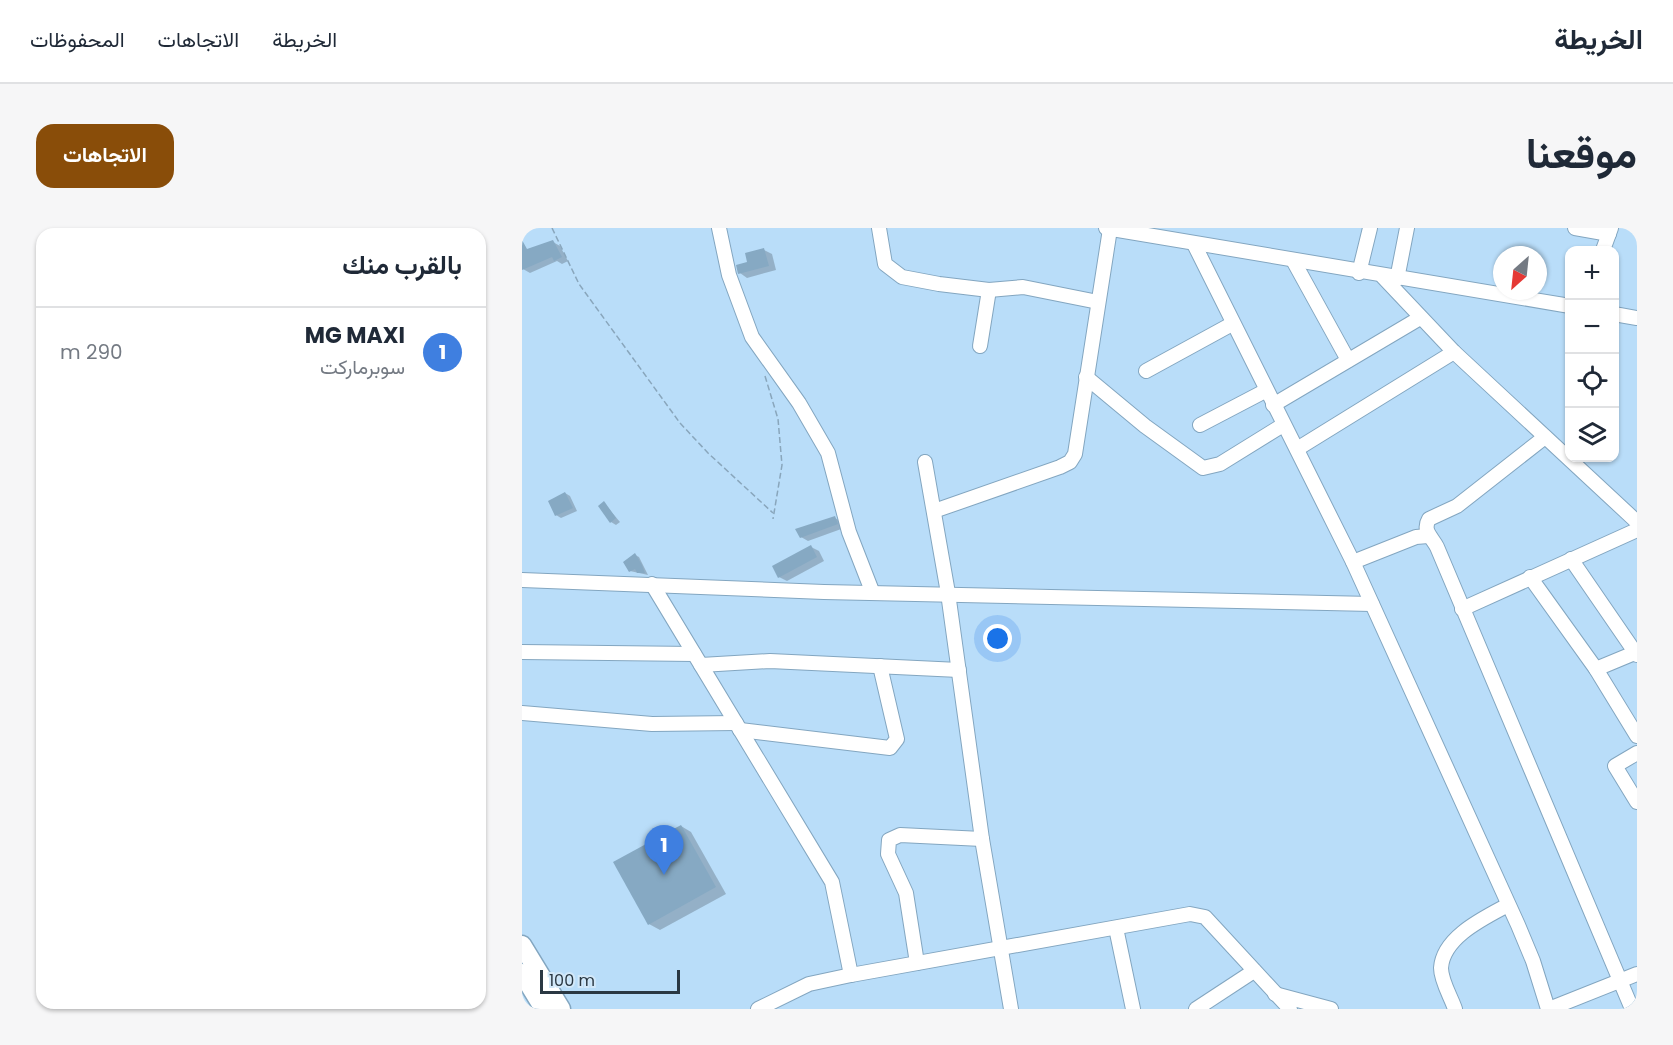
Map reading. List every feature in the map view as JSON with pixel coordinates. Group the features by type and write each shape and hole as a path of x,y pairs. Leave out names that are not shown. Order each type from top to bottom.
{"main road":[{"path":"522,945 561,1009"},
{"path":"522,973 544,1009"}],"street":[{"path":"719,228 729,275 752,337 799,403 828,453 846,522 872,591"},
{"path":"879,228 885,264 902,277 989,290 1023,287 1098,302"},
{"path":"934,511 1070,462 1078,443 1108,228 1359,273 1565,305"},
{"path":"1359,273 1370,228"},
{"path":"1397,279 1407,228"},
{"path":"1575,228 1610,231 1604,246"},
{"path":"1194,244 1265,391 1297,449 1353,562 1533,961 1549,1009 1573,1005 1637,974"},
{"path":"1294,261 1348,360"},
{"path":"1383,277 1454,352 1637,522"},
{"path":"980,346 989,290"},
{"path":"1619,315 1637,318"},
{"path":"1272,405 1420,318"},
{"path":"1146,371 1232,324"},
{"path":"1297,449 1454,352"},
{"path":"1086,377 1145,426 1203,468 1220,465 1283,425"},
{"path":"1200,425 1265,391"},
{"path":"1545,437 1457,506 1429,519 1426,525 1428,536 1437,547 1632,1009"},
{"path":"925,462 948,593 982,838 1011,1009"},
{"path":"1462,609 1637,530"},
{"path":"1353,562 1416,537 1428,536"},
{"path":"1571,559 1637,653 1596,669"},
{"path":"1530,577 1596,669 1637,736"},
{"path":"522,580 724,589 1372,604"},
{"path":"652,584 832,882 851,975"},
{"path":"522,652 959,670"},
{"path":"522,714 652,724 738,727 890,748 897,739 880,666"},
{"path":"1637,753 1615,766 1637,802"},
{"path":"917,963 906,893 888,854 889,840 900,835 982,838"},
{"path":"1455,1009 1441,971 1446,953 1470,927 1508,905"},
{"path":"758,1009 772,1005 809,984 1198,914 1211,923 1290,1009"},
{"path":"1116,928 1133,1009"},
{"path":"1196,1009 1254,971"},
{"path":"1274,994 1331,1009"}],"path":[{"path":"552,228 579,284 680,423 708,453 773,513"},
{"path":"763,370 778,419 782,457 772,519"}],"building":[{"path":"522,240 527,249 553,240 562,257 554,261 552,257 522,270"},
{"path":"764,248 769,266 738,274 736,265 747,262 745,253"},
{"path":"565,492 573,508 555,516 548,501"},
{"path":"604,501 616,518 610,523 598,506"},
{"path":"835,516 838,524 800,538 795,529"},
{"path":"811,545 817,557 778,578 772,566"},
{"path":"635,553 645,573 637,573 635,569 629,572 623,562"},
{"path":"681,825 716,887 648,925 613,862"}],"place":[{"name":"MG MAXI","path":"664,875"}]}
